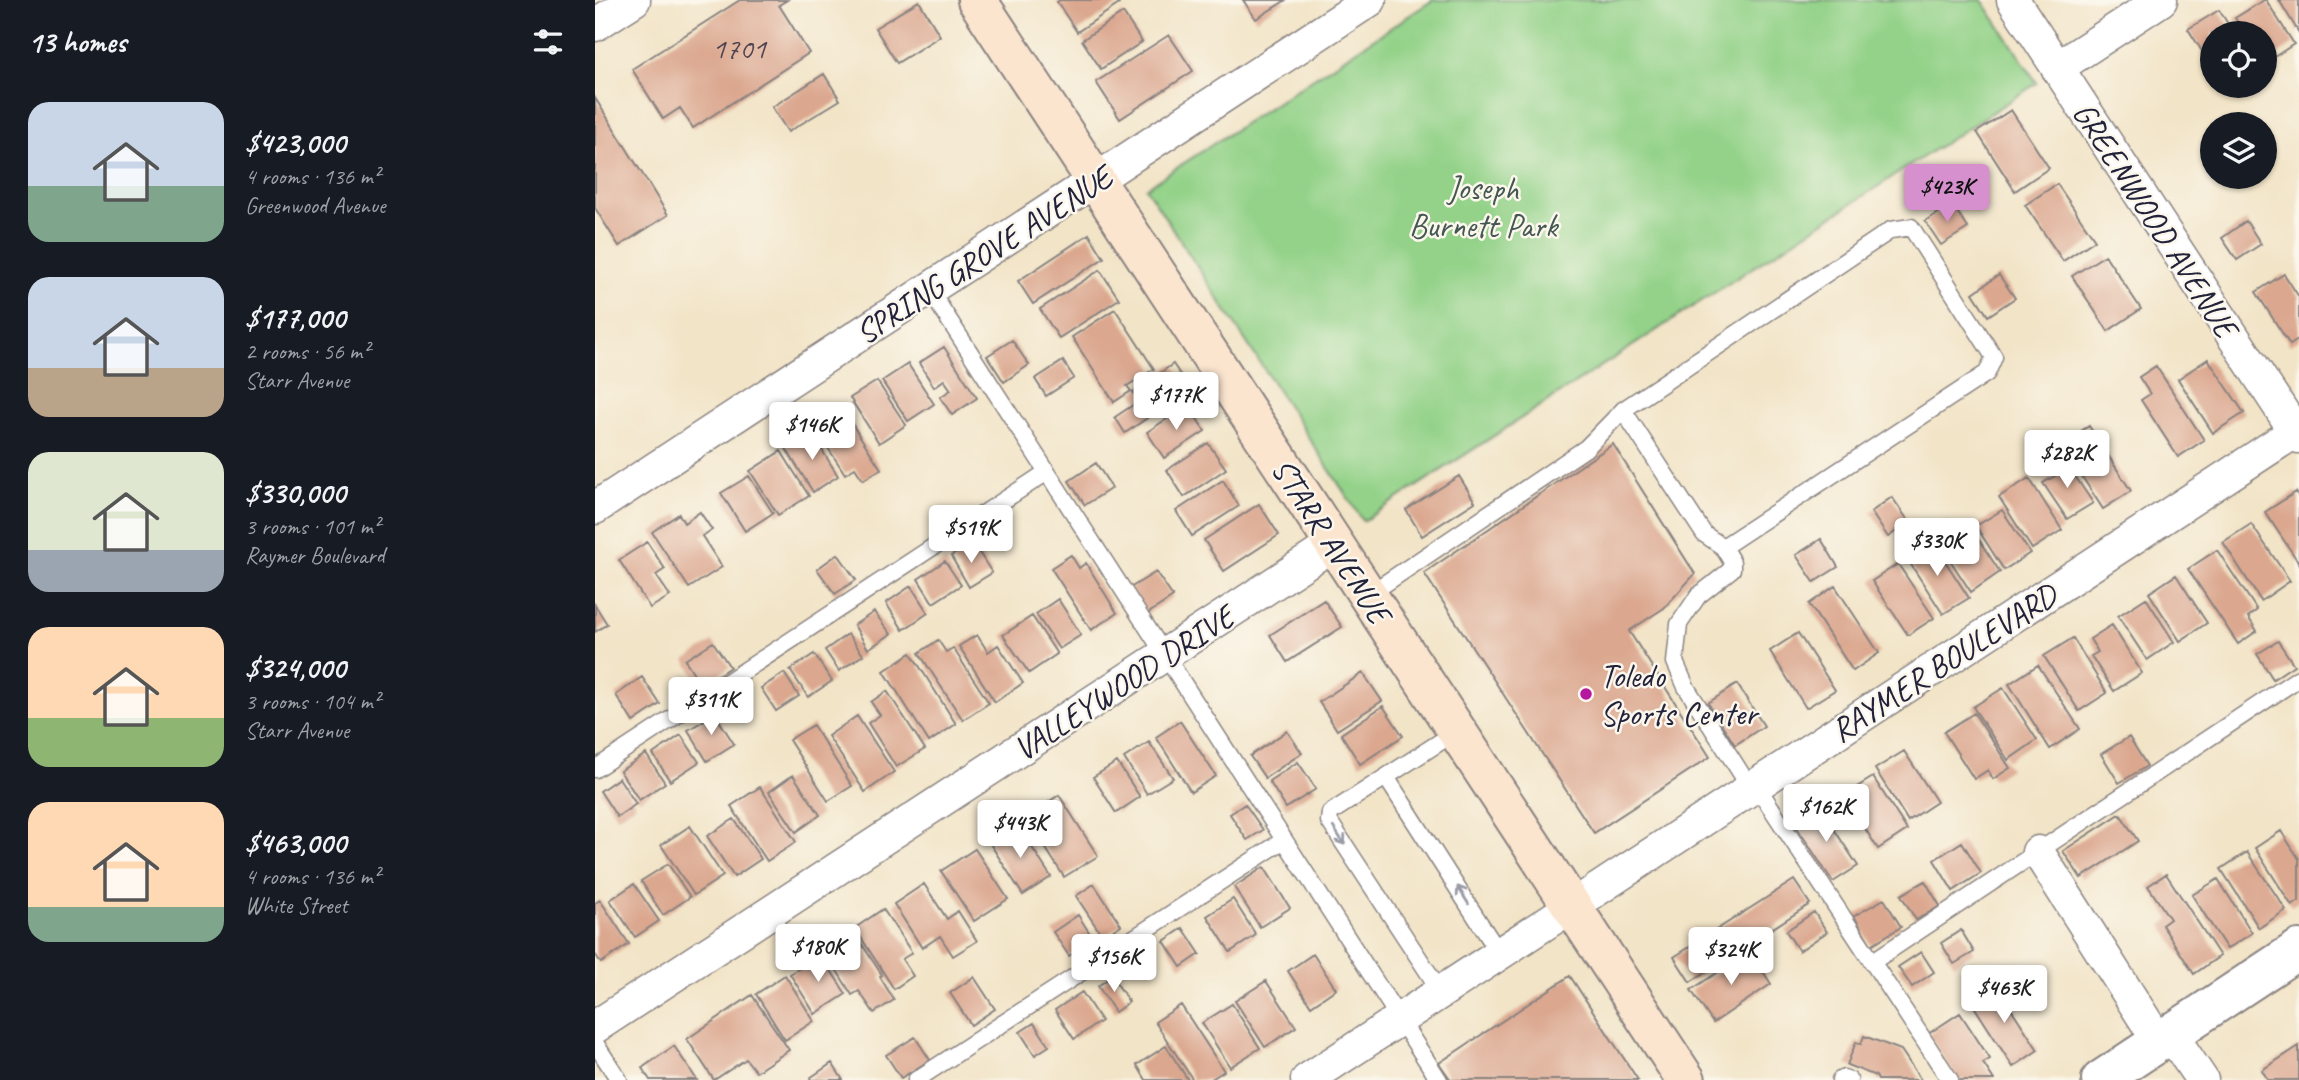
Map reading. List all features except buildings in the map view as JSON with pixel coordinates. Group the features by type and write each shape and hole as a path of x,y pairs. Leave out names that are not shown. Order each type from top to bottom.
{"main road":[{"name":"STARR AVENUE","path":"977,0 1686,1080"}],"street":[{"path":"595,25 634,0"},
{"name":"SPRING GROVE AVENUE","path":"595,508 1370,0"},
{"name":"GREENWOOD AVENUE","path":"2013,0 2298,433"},
{"path":"2057,68 2161,0"},
{"name":"RAYMER BOULEVARD","path":"1307,1080 2298,433"},
{"name":"VALLEYWOOD DRIVE","path":"595,1027 1334,544"},
{"path":"2038,852 2165,1038 2202,1080"},
{"path":"2101,1080 2299,949"}],"lane":[{"path":"1368,595 1586,448 1623,410 1891,230 1911,227 1994,357 1987,373 1723,547"},
{"path":"929,289 1439,1080"},
{"path":"1623,410 1704,534 1723,547 1733,562 1732,569 1698,596 1679,624 1675,662 1686,687 1950,1080"},
{"path":"595,769 1047,472"},
{"path":"1872,962 2299,678"},
{"path":"1441,992 1329,821 1330,813 1457,731"},
{"path":"1386,777 1499,953"},
{"path":"916,1080 1284,840"},
{"path":"595,1043 619,1080"},
{"path":"1840,1080 1849,1080"}],"green space":[{"name":"Joseph Burnett Park","path":"1433,0 1982,0 2037,83 1363,521 1146,188"}],"place":[{"name":"Toledo Sports Center","path":"1586,694"}]}
